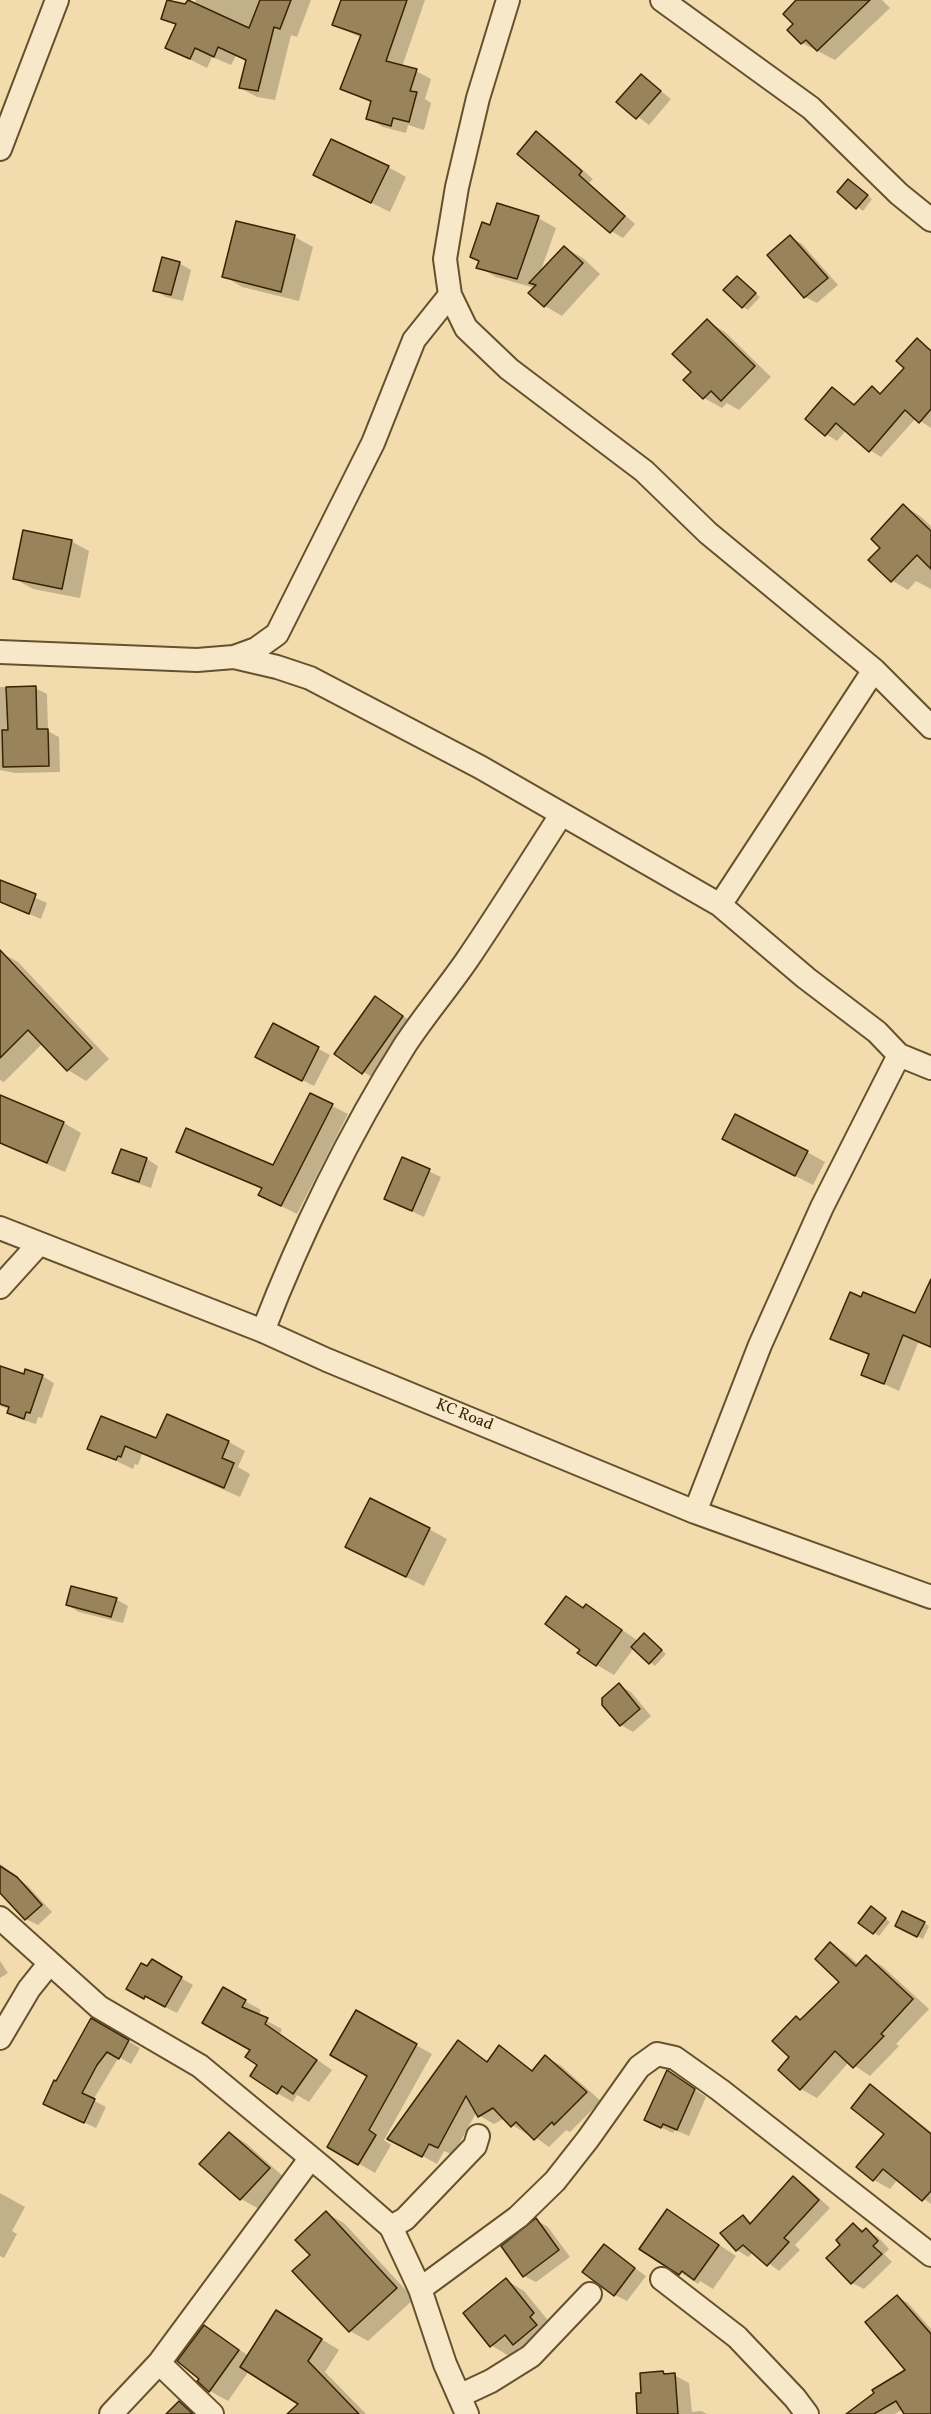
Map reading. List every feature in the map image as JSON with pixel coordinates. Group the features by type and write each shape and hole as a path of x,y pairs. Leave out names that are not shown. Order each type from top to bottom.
{"street":[{"path":"0,150 57,0"},
{"path":"508,0 478,98 457,187 445,259 450,295 466,328 509,369 644,471 708,533 874,670 931,727"},
{"path":"662,0 811,108 899,194 931,220"},
{"path":"0,652 197,660 234,657 256,649 277,634 373,443 414,340 450,295"},
{"path":"234,657 278,667 310,678 480,767 720,905 806,978 877,1032 899,1055 931,1068"},
{"path":"720,905 874,670"},
{"path":"263,1331 286,1271 308,1224 399,1055 466,961 561,815"},
{"path":"695,1512 760,1346 822,1208 899,1055"},
{"name":"KC Road","path":"0,1228 38,1245 263,1331 327,1360 695,1512 931,1597"},
{"path":"0,1287 38,1245"},
{"path":"0,1918 99,2007 200,2066 391,2228 420,2289 445,2364 463,2405 491,2381 531,2356 590,2294"},
{"path":"0,2038 29,1989 49,1964"},
{"path":"420,2289 518,2217 548,2188 588,2139 639,2067 657,2054 675,2058 720,2090 931,2255"},
{"path":"391,2228 405,2219 475,2146 478,2136"},
{"path":"111,2414 159,2363 310,2159"},
{"path":"662,2279 737,2337 795,2398 807,2414"},
{"path":"159,2363 212,2414"}],"building":[{"path":"167,0 185,4 188,0 249,28 260,0 291,0 280,29 274,27 258,91 239,88 246,60 218,47 214,57 195,48 190,59 165,48 176,24 161,19"},
{"path":"341,0 407,0 386,61 417,69 410,91 417,92 409,122 393,118 391,126 366,119 371,101 340,89 361,35 332,25"},
{"path":"796,0 870,0 817,51 806,40 801,44 787,30 793,24 783,14"},
{"path":"641,74 661,91 636,119 616,102"},
{"path":"536,131 582,171 579,175 625,216 610,233 517,154"},
{"path":"331,139 389,166 371,203 313,175"},
{"path":"848,179 868,195 856,209 837,192"},
{"path":"497,203 539,216 517,279 476,268 479,261 470,257 482,222 490,225"},
{"path":"236,221 295,235 281,292 222,277"},
{"path":"790,235 828,278 804,298 767,255"},
{"path":"564,246 583,263 544,307 528,293 536,285 529,283"},
{"path":"162,257 180,262 171,295 153,291"},
{"path":"737,276 756,293 742,308 723,290"},
{"path":"707,319 755,366 721,401 711,391 703,399 683,380 691,372 672,354"},
{"path":"917,338 931,351 931,409 919,423 905,410 869,452 836,423 825,436 805,419 832,387 854,405 872,386 880,394 904,368 896,361"},
{"path":"903,504 931,531 931,569 917,555 891,582 868,560 880,548 871,539"},
{"path":"23,530 72,540 62,589 13,579"},
{"path":"36,686 37,729 48,729 49,766 3,767 2,730 8,730 6,687"},
{"path":"0,880 36,894 29,914 0,902"},
{"path":"0,950 92,1048 67,1071 28,1030 0,1058"},
{"path":"375,996 403,1016 362,1074 334,1054"},
{"path":"273,1023 319,1047 302,1081 255,1057"},
{"path":"310,1093 333,1104 281,1206 258,1195 262,1188 176,1152 186,1128 273,1165"},
{"path":"0,1095 64,1122 47,1163 0,1143"},
{"path":"735,1114 808,1151 795,1176 722,1139"},
{"path":"121,1149 147,1158 139,1182 112,1173"},
{"path":"402,1157 430,1169 412,1211 384,1199"},
{"path":"931,1279 931,1347 903,1335 884,1384 861,1375 869,1354 830,1339 850,1292 861,1297 863,1292 915,1313"},
{"path":"0,1366 24,1374 25,1369 43,1375 30,1413 26,1412 24,1419 7,1413 9,1407 0,1404"},
{"path":"167,1414 229,1441 222,1458 234,1463 224,1488 125,1446 121,1457 118,1456 116,1460 87,1449 101,1416 156,1438"},
{"path":"370,1498 430,1528 406,1577 345,1547"},
{"path":"71,1586 117,1598 111,1617 66,1605"},
{"path":"566,1596 583,1608 586,1604 622,1630 596,1666 577,1653 580,1650 545,1624"},
{"path":"644,1633 662,1650 649,1664 631,1647"},
{"path":"619,1683 640,1709 620,1726 602,1705 602,1698"},
{"path":"0,1866 17,1877 42,1905 25,1920 0,1893"},
{"path":"871,1906 886,1918 873,1934 858,1923"},
{"path":"902,1911 925,1922 917,1937 895,1926"},
{"path":"830,1942 856,1966 866,1955 913,1999 881,2034 884,2036 853,2068 835,2051 800,2090 778,2070 789,2057 772,2041 796,2016 800,2020 839,1982 815,1959"},
{"path":"152,1959 182,1977 165,2007 126,1989 141,1963 147,1966"},
{"path":"223,1987 246,2000 242,2007 268,2018 265,2024 317,2060 293,2094 282,2086 277,2094 250,2076 257,2065 245,2057 250,2050 202,2023"},
{"path":"356,2010 417,2044 369,2130 376,2135 358,2165 327,2147 367,2076 330,2055"},
{"path":"91,2018 129,2040 119,2059 107,2052 97,2065 82,2093 95,2099 84,2123 43,2104 54,2080 56,2081"},
{"path":"458,2040 487,2062 499,2045 532,2071 545,2055 587,2092 554,2125 552,2122 534,2140 516,2122 511,2127 493,2108 478,2117 466,2096 438,2148 429,2144 422,2157 387,2139"},
{"path":"667,2070 695,2089 677,2130 663,2124 661,2128 644,2120"},
{"path":"870,2084 931,2134 931,2191 922,2201 883,2169 873,2181 856,2167 884,2134 851,2108"},
{"path":"229,2132 270,2168 240,2200 199,2164"},
{"path":"793,2176 819,2200 784,2238 789,2242 767,2266 743,2245 736,2251 720,2233 743,2215 750,2224"},
{"path":"667,2209 719,2245 694,2280 682,2271 679,2275 639,2249"},
{"path":"326,2211 397,2288 349,2332 292,2271 310,2255 295,2240"},
{"path":"536,2218 559,2250 523,2277 501,2246"},
{"path":"853,2223 862,2232 866,2228 878,2241 873,2246 882,2254 851,2284 826,2258 840,2245 836,2240"},
{"path":"604,2244 635,2268 614,2296 582,2272"},
{"path":"506,2278 534,2313 530,2317 537,2325 513,2345 505,2335 490,2347 463,2313"},
{"path":"897,2295 931,2334 931,2414 904,2414 896,2401 874,2414 846,2414 874,2393 872,2390 905,2370 865,2322"},
{"path":"276,2310 322,2339 308,2361 359,2414 287,2414 298,2404 240,2367"},
{"path":"204,2325 239,2350 209,2392 197,2381 199,2379 177,2361"},
{"path":"663,2371 664,2374 675,2373 678,2414 637,2414 636,2393 641,2393 640,2373"},
{"path":"179,2401 193,2414 166,2414"}]}
